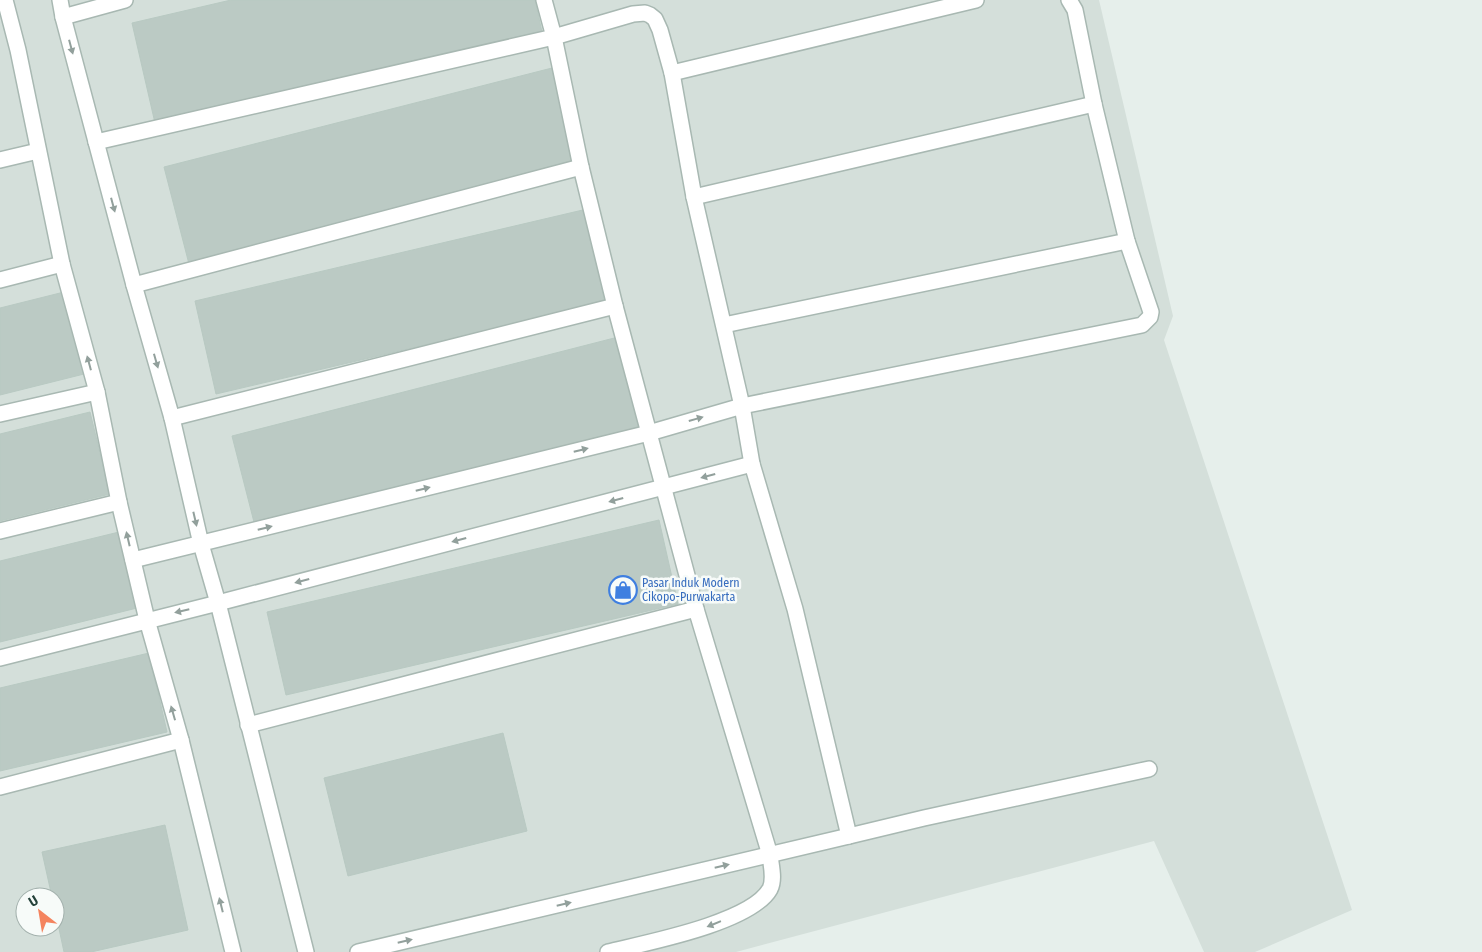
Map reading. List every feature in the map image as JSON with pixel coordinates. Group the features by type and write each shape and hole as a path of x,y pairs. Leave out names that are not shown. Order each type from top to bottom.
{"lane":[{"path":"6,0 62,264 97,392 119,502 147,620 181,740 233,952"},
{"path":"60,0 134,285 172,418 202,544 306,952"},
{"path":"63,17 125,0"},
{"path":"544,0 554,37 581,167 615,306 696,610 770,855 773,880 762,899 748,909 709,926 608,952"},
{"path":"672,73 976,0"},
{"path":"133,560 650,433 742,406 1142,326 1150,318 1151,312 1127,241 1094,104 1075,10 1069,0"},
{"path":"96,142 554,37 633,14 650,14 655,19 660,30 672,73 694,197 742,406 752,464 795,609 849,836"},
{"path":"694,197 1094,104"},
{"path":"0,160 38,150"},
{"path":"134,285 581,167"},
{"path":"724,325 1127,241"},
{"path":"0,280 62,264"},
{"path":"172,418 615,306"},
{"path":"0,414 97,392"},
{"path":"0,658 752,464"},
{"path":"0,531 119,502"},
{"path":"248,725 696,610"},
{"path":"0,787 181,740"},
{"path":"358,952 924,818 1149,769"}],"shaded area":[{"name":"Pasar Induk Modern Cikopo-Purwakarta","path":"0,0 1099,0 1173,316 1164,340 1352,910 1255,952 1204,952 1154,841 736,952 0,952"}],"building":[{"path":"231,0 535,0 542,32 155,123 132,23"},
{"path":"552,68 577,165 189,264 164,167"},
{"path":"587,209 608,302 216,394 195,301"},
{"path":"64,292 84,374 0,395 0,308"},
{"path":"622,336 645,426 255,526 232,436"},
{"path":"90,412 110,494 0,521 0,434"},
{"path":"659,520 678,604 286,695 267,612"},
{"path":"119,532 137,608 0,642 0,561"},
{"path":"149,653 167,732 0,771 0,688"},
{"path":"503,733 527,831 348,876 324,778"},
{"path":"165,825 188,930 91,952 64,952 61,937 65,937 65,887 50,887 42,852"}],"place":[{"name":"Pasar Induk Modern Cikopo-Purwakarta","path":"623,590"}]}
